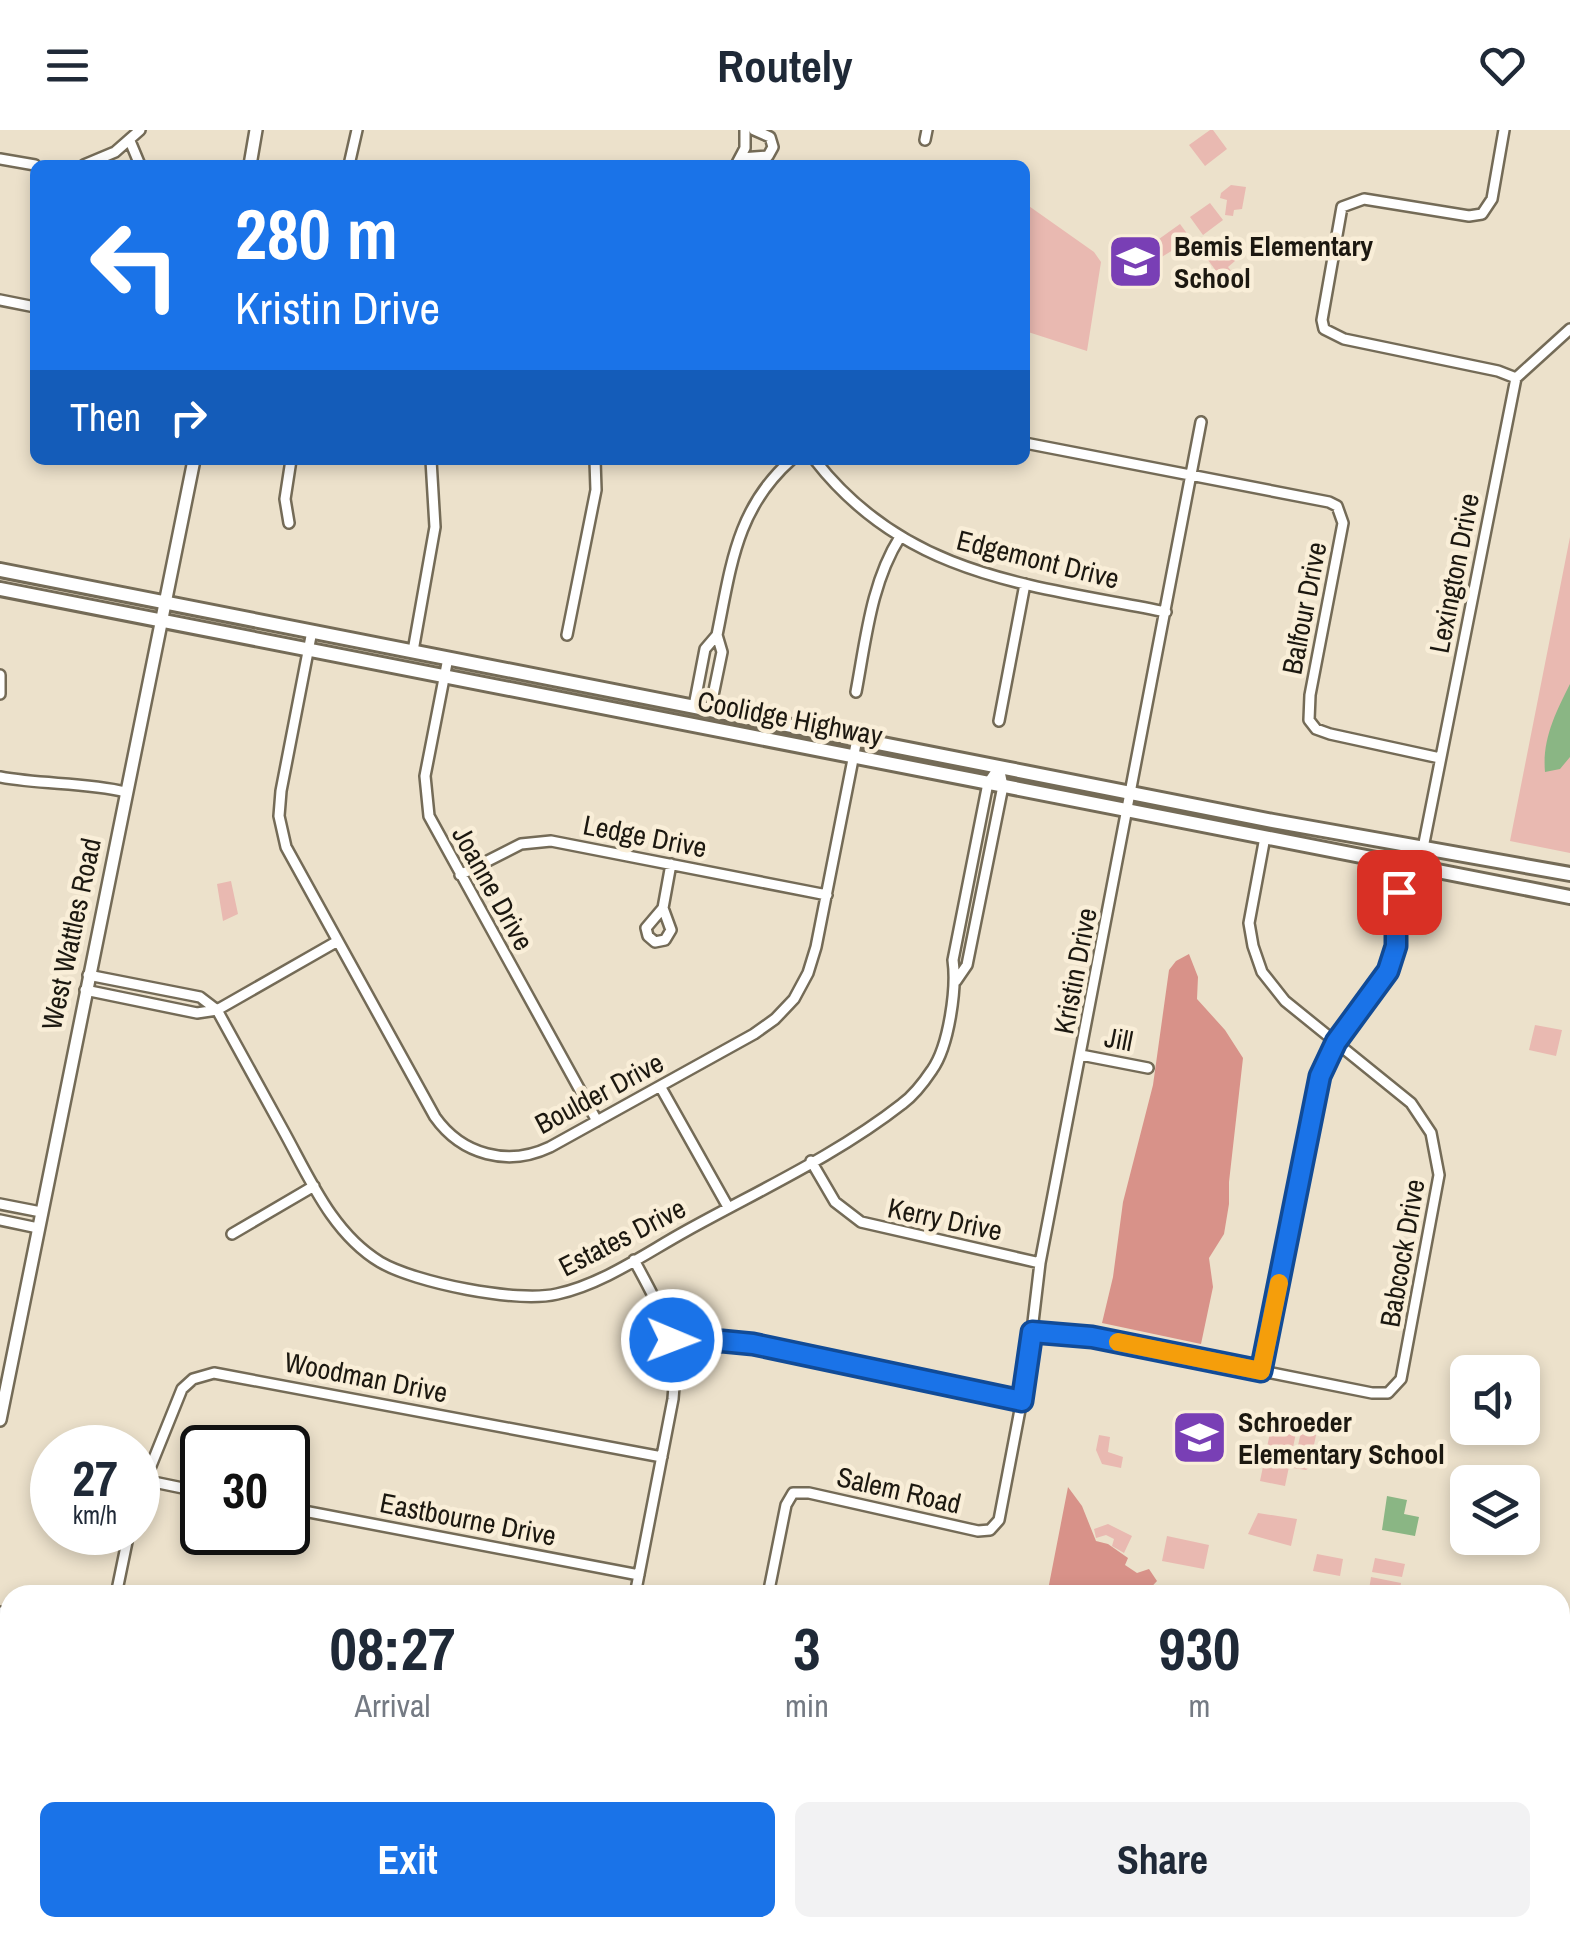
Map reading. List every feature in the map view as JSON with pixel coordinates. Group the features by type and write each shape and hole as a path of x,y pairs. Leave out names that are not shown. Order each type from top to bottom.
{"main road":[{"name":"Coolidge Highway","path":"0,570 1132,793 1570,874"},
{"name":"Coolidge Highway","path":"0,588 1570,897"},
{"path":"1265,837 1266,826 1273,820"},
{"path":"1436,870 1446,864 1447,852"},
{"path":"1486,880 1487,867 1498,861"}],"street":[{"path":"109,160 140,130"},
{"path":"251,160 256,130"},
{"path":"350,160 357,130"},
{"path":"739,160 746,148 745,130"},
{"path":"748,160 768,156 774,147 770,138 754,130"},
{"path":"1504,130 1492,199 1482,214 1468,216 1364,198 1342,207 1322,313 1324,329 1344,340 1498,370 1516,378 1570,329"},
{"path":"130,141 138,160"},
{"path":"0,158 30,164"},
{"path":"0,300 30,307"},
{"name":"Lexington Drive","path":"1423,848 1516,378"},
{"name":"Kristin Drive","path":"994,1528 1001,1512 1022,1401 1040,1262 1200,422"},
{"name":"Balfour Drive","path":"1030,443 1337,506 1343,523 1310,695 1309,720 1316,729 1330,734 1440,758"},
{"name":"West Wattles Road","path":"0,1420 6,1361 38,1228 193,465"},
{"path":"290,465 285,499 290,523"},
{"path":"413,651 435,528 431,465"},
{"path":"567,635 596,490 595,465"},
{"path":"694,706 705,649 717,635 743,524 758,494 786,465"},
{"name":"Edgemont Drive","path":"819,465 845,494 900,537 956,565 1025,584 1166,612"},
{"path":"856,692 872,606 880,578 900,537"},
{"path":"999,721 1025,584"},
{"name":"Boulder Drive","path":"312,631 281,791 280,816 291,858 435,1117 457,1140 489,1155 517,1157 544,1150 754,1034 789,1006 812,963 858,739"},
{"path":"710,710 722,652 717,635"},
{"name":"Joanne Drive","path":"448,658 425,788 434,827 596,1122"},
{"path":"0,675 0,694"},
{"name":"Estates Drive","path":"216,1010 314,1186 341,1230 356,1245 391,1268 497,1294 554,1295 586,1286 812,1161 906,1102 935,1067 950,1016 956,980 952,960 988,783 999,766"},
{"name":"Estates Drive","path":"956,980 968,965 1003,786 999,766"},
{"path":"0,776 44,784 80,783 126,792"},
{"name":"Babcock Drive","path":"1261,1371 1372,1393 1392,1391 1403,1373 1438,1195 1439,1164 1431,1133 1411,1102 1275,991 1258,962 1250,922 1265,837"},
{"name":"Ledge Drive","path":"460,875 511,848 541,841 827,895"},
{"path":"663,908 671,864"},
{"path":"1032,1332 1092,1337 1261,1371 1317,1088 1336,1042 1384,978 1396,946 1396,925"},
{"path":"85,990 197,1013 216,1010 336,942"},
{"path":"88,975 200,997 216,1010"},
{"name":"Jill","path":"1081,1055 1148,1068"},
{"path":"660,1086 728,1208"},
{"name":"Kerry Drive","path":"812,1161 836,1202 861,1222 1040,1262"},
{"path":"232,1234 314,1186"},
{"path":"0,1204 41,1212"},
{"path":"0,1220 38,1228"},
{"path":"634,1260 665,1317 676,1376 638,1585"},
{"path":"673,1346 722,1341 753,1344 1022,1401"},
{"name":"Woodman Drive","path":"160,1442 182,1390 193,1379 214,1373 662,1457"},
{"name":"Salem Road","path":"770,1585 786,1505 794,1493 809,1492 978,1531 994,1528"},
{"name":"Eastbourne Drive","path":"310,1512 639,1575"},
{"path":"118,1585 124,1555"}],"shaded area":[{"path":"1210,130 1227,149 1205,166 1189,145"},
{"path":"1231,185 1246,187 1242,209 1234,210 1233,216 1225,215 1227,200 1220,198"},
{"path":"1210,203 1223,220 1203,235 1190,217"},
{"path":"1030,207 1094,252 1101,262 1087,351 1030,333"},
{"path":"1180,224 1191,239 1160,258 1157,252 1148,258 1145,253 1154,247 1152,244"},
{"path":"1222,243 1235,261 1228,267 1235,276 1225,283 1205,256"},
{"path":"1570,537 1570,853 1510,841"},
{"path":"1570,684 1570,757 1560,769 1545,772 1548,737"},
{"path":"231,881 238,914 223,921 217,884"},
{"path":"1189,954 1198,977 1197,999 1225,1030 1243,1058 1229,1204 1224,1234 1209,1258 1213,1287 1201,1344 1102,1323 1123,1202 1153,1085 1169,970"},
{"path":"1535,1025 1562,1030 1556,1056 1529,1050"},
{"path":"1303,1423 1318,1426 1306,1470 1293,1468"},
{"path":"1271,1428 1296,1433 1285,1486 1260,1481"},
{"path":"1099,1435 1110,1437 1108,1452 1123,1457 1121,1468 1102,1464 1096,1450"},
{"path":"1068,1487 1082,1506 1096,1541 1128,1558 1125,1565 1137,1573 1149,1569 1157,1581 1153,1585 1049,1585"},
{"path":"1387,1496 1407,1500 1404,1514 1419,1517 1415,1536 1382,1530"},
{"path":"1258,1513 1297,1519 1291,1546 1248,1534"},
{"path":"1108,1524 1132,1536 1124,1553 1112,1546 1114,1539 1106,1535 1096,1538 1094,1529"},
{"path":"1167,1536 1209,1545 1204,1569 1162,1561"},
{"path":"1317,1554 1343,1559 1340,1576 1313,1571"},
{"path":"1375,1558 1405,1564 1402,1577 1372,1572"},
{"path":"1371,1577 1401,1583 1401,1585 1370,1585"}],"slow traffic":[{"path":"1118,1342 1261,1371 1279,1283"}],"place":[{"name":"Bemis Elementary School","path":"1135,262"},
{"name":"Schroeder Elementary School","path":"1199,1438"}],"route":[{"path":"672,1340 673,1346 722,1341 753,1344 1022,1401 1032,1332 1092,1337 1261,1371 1320,1076 1336,1042 1388,971 1396,946 1396,925 1406,904 1405,896 1399,892"}]}
